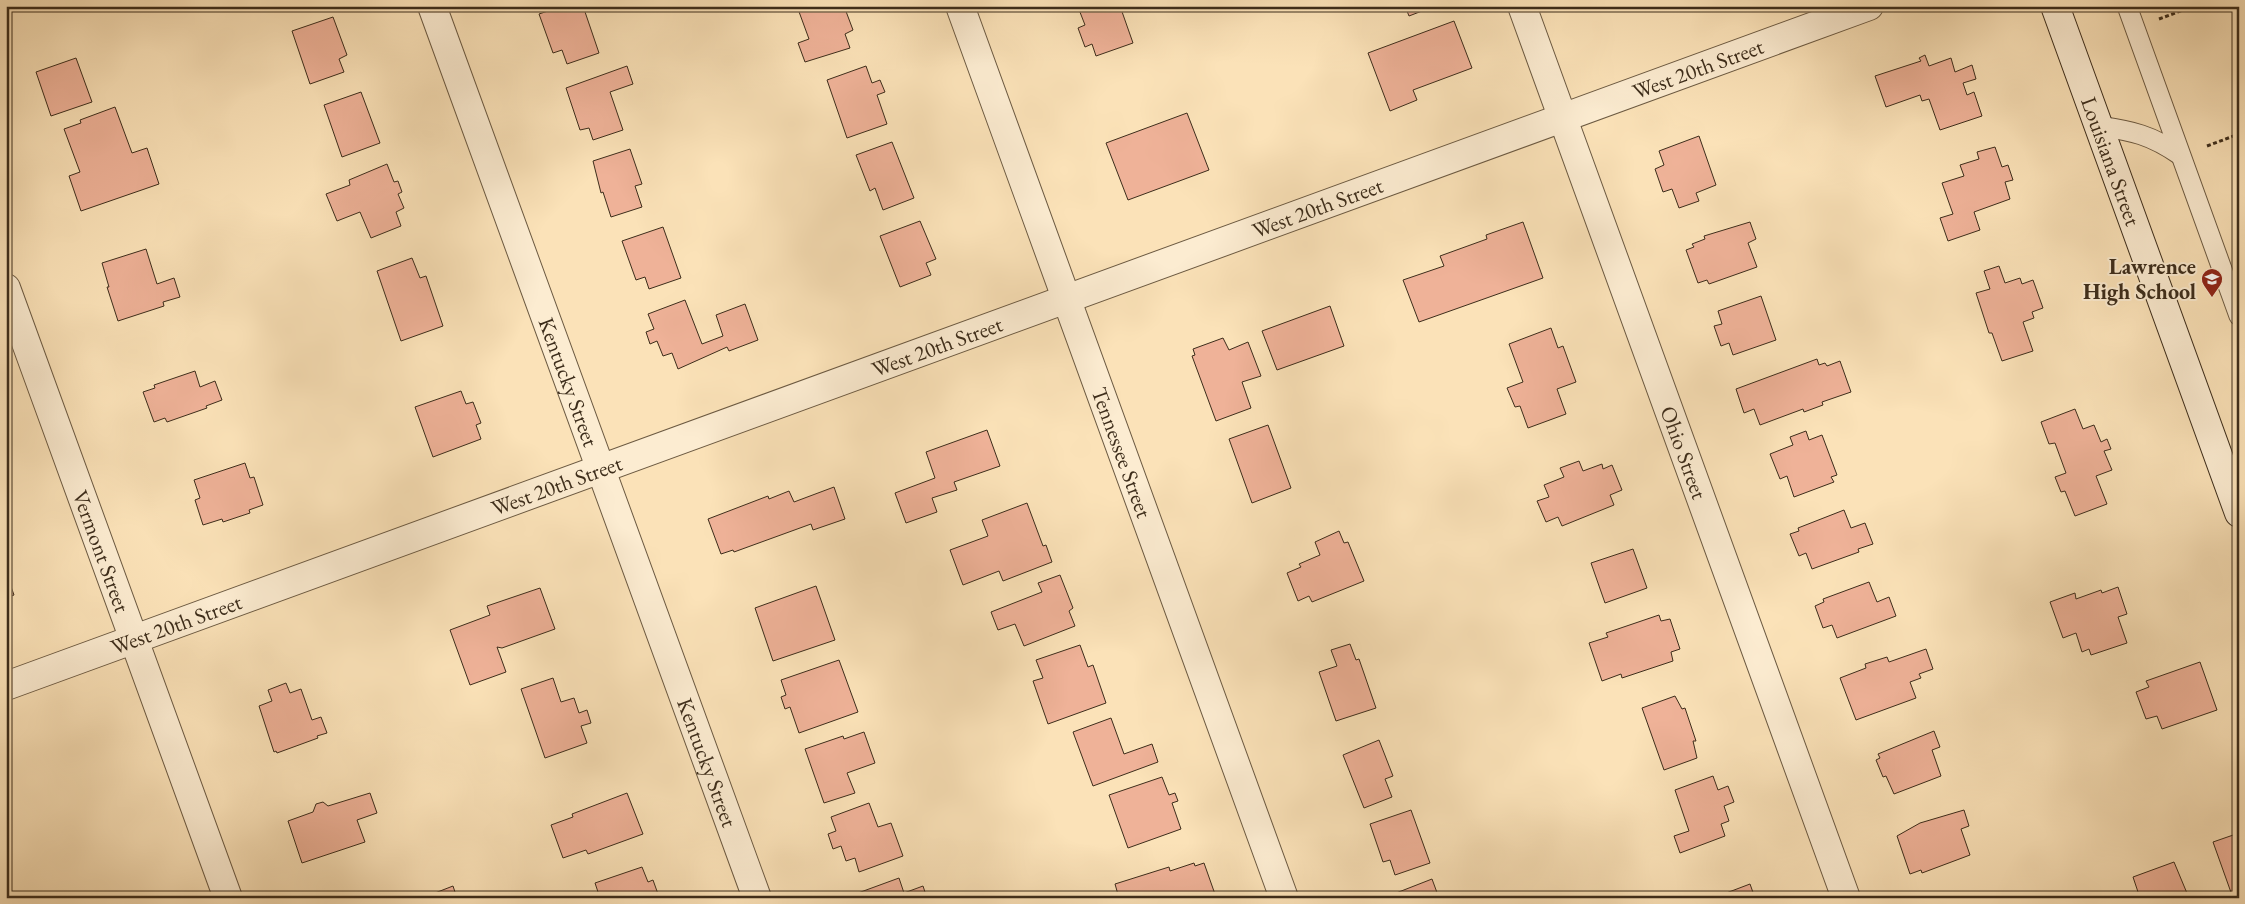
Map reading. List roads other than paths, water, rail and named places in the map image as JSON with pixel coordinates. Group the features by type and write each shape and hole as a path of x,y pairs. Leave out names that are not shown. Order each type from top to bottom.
{"street":[{"name":"Kentucky Street","path":"432,6 757,898"},
{"name":"Tennessee Street","path":"960,6 1284,898"},
{"name":"Ohio Street","path":"1522,6 1846,898"},
{"name":"West 20th Street","path":"6,686 1869,6"},
{"name":"Louisiana Street","path":"2055,6 2239,513"},
{"name":"Vermont Street","path":"6,288 228,898"}],"lane":[{"path":"2127,6 2239,316"},
{"path":"2098,126 2137,132 2163,143 2180,155"}],"place":[{"name":"Lawrence High School","path":"2212,298"}]}
